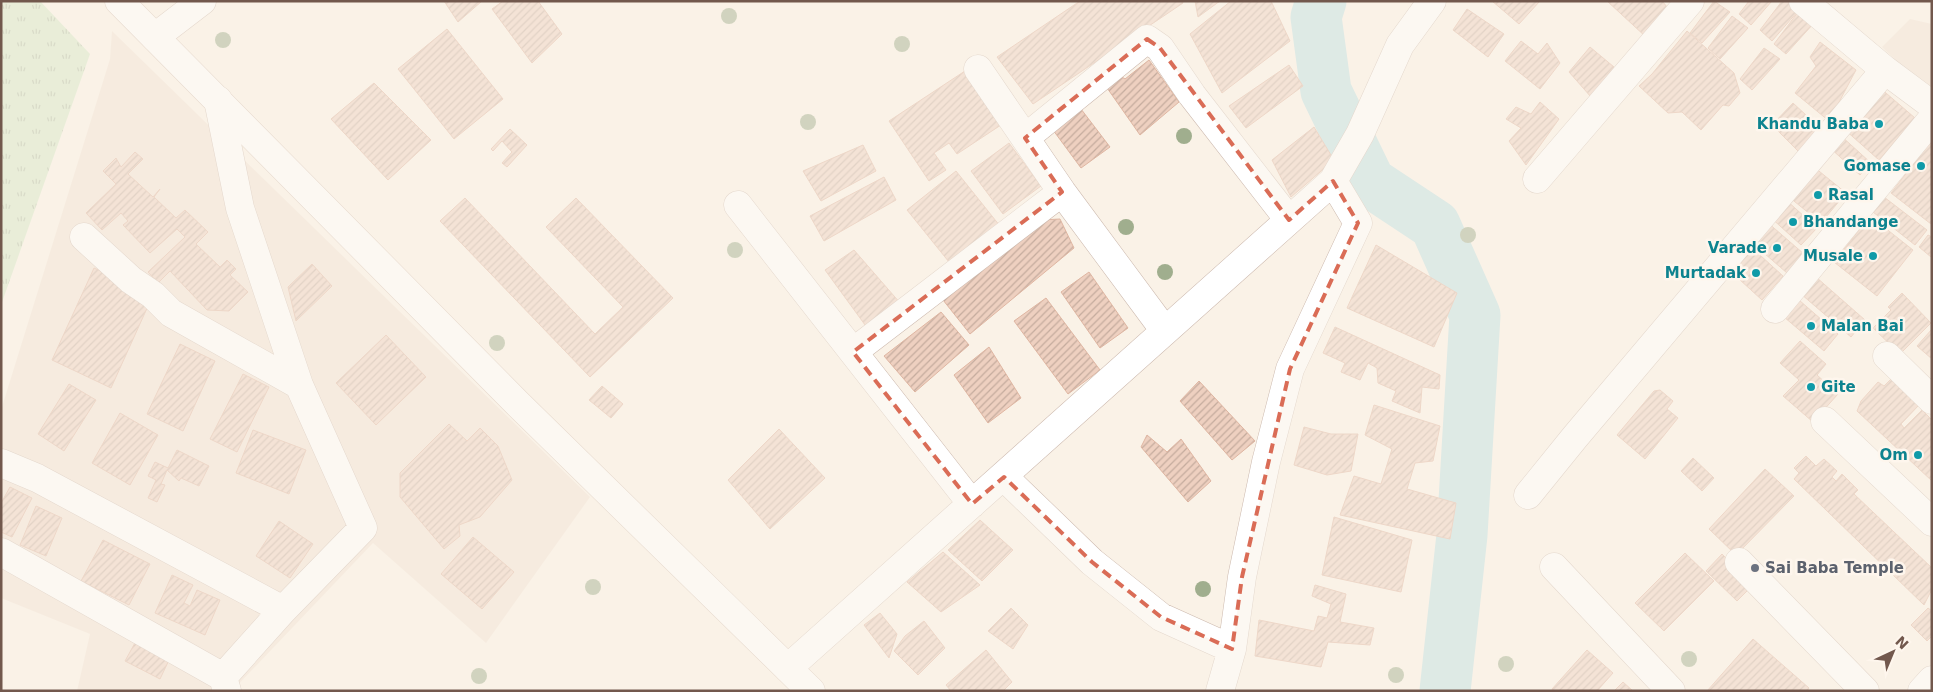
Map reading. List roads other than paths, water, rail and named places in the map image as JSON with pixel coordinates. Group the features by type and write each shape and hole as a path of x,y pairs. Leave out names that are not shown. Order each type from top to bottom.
{"street":[{"path":"119,1 517,403 811,691"},
{"path":"155,37 202,1"},
{"path":"788,668 1004,477 1333,181 1360,134 1400,45 1432,1"},
{"path":"1537,179 1690,1"},
{"path":"1803,1 1886,70 1932,105"},
{"path":"1025,138 1147,40 1160,48 1192,95 1289,220"},
{"path":"978,69 1062,192 1165,331"},
{"path":"1528,495 1886,70"},
{"path":"1,552 225,684 283,610 364,528 298,385 240,208 218,100"},
{"path":"1775,309 1932,119"},
{"path":"1220,691 1232,648 1242,577 1266,462 1290,369 1358,223 1333,181"},
{"path":"853,352 1062,192"},
{"path":"738,205 972,504"},
{"path":"84,237 131,280 153,295 171,313 298,385"},
{"path":"1887,356 1932,400"},
{"path":"1825,421 1932,522"},
{"path":"1,463 37,478 283,610"},
{"path":"1004,477 1092,562 1161,617 1232,648"},
{"path":"1739,562 1865,691"},
{"path":"1554,567 1670,691"},
{"path":"1922,691 1932,680"}],"waterway":[{"path":"1321,1 1316,17 1326,91 1370,182 1435,225 1475,315 1462,535 1445,691"}],"place":[{"name":"Khandu Baba","path":"1879,124"},
{"name":"Gomase","path":"1921,166"},
{"name":"Rasal","path":"1818,195"},
{"name":"Bhandange","path":"1793,222"},
{"name":"Varade","path":"1777,248"},
{"name":"Musale","path":"1873,256"},
{"name":"Murtadak","path":"1756,273"},
{"name":"Malan Bai","path":"1811,326"},
{"name":"Gite","path":"1811,387"},
{"name":"Om","path":"1918,455"},
{"name":"Sai Baba Temple","path":"1755,568"}]}
